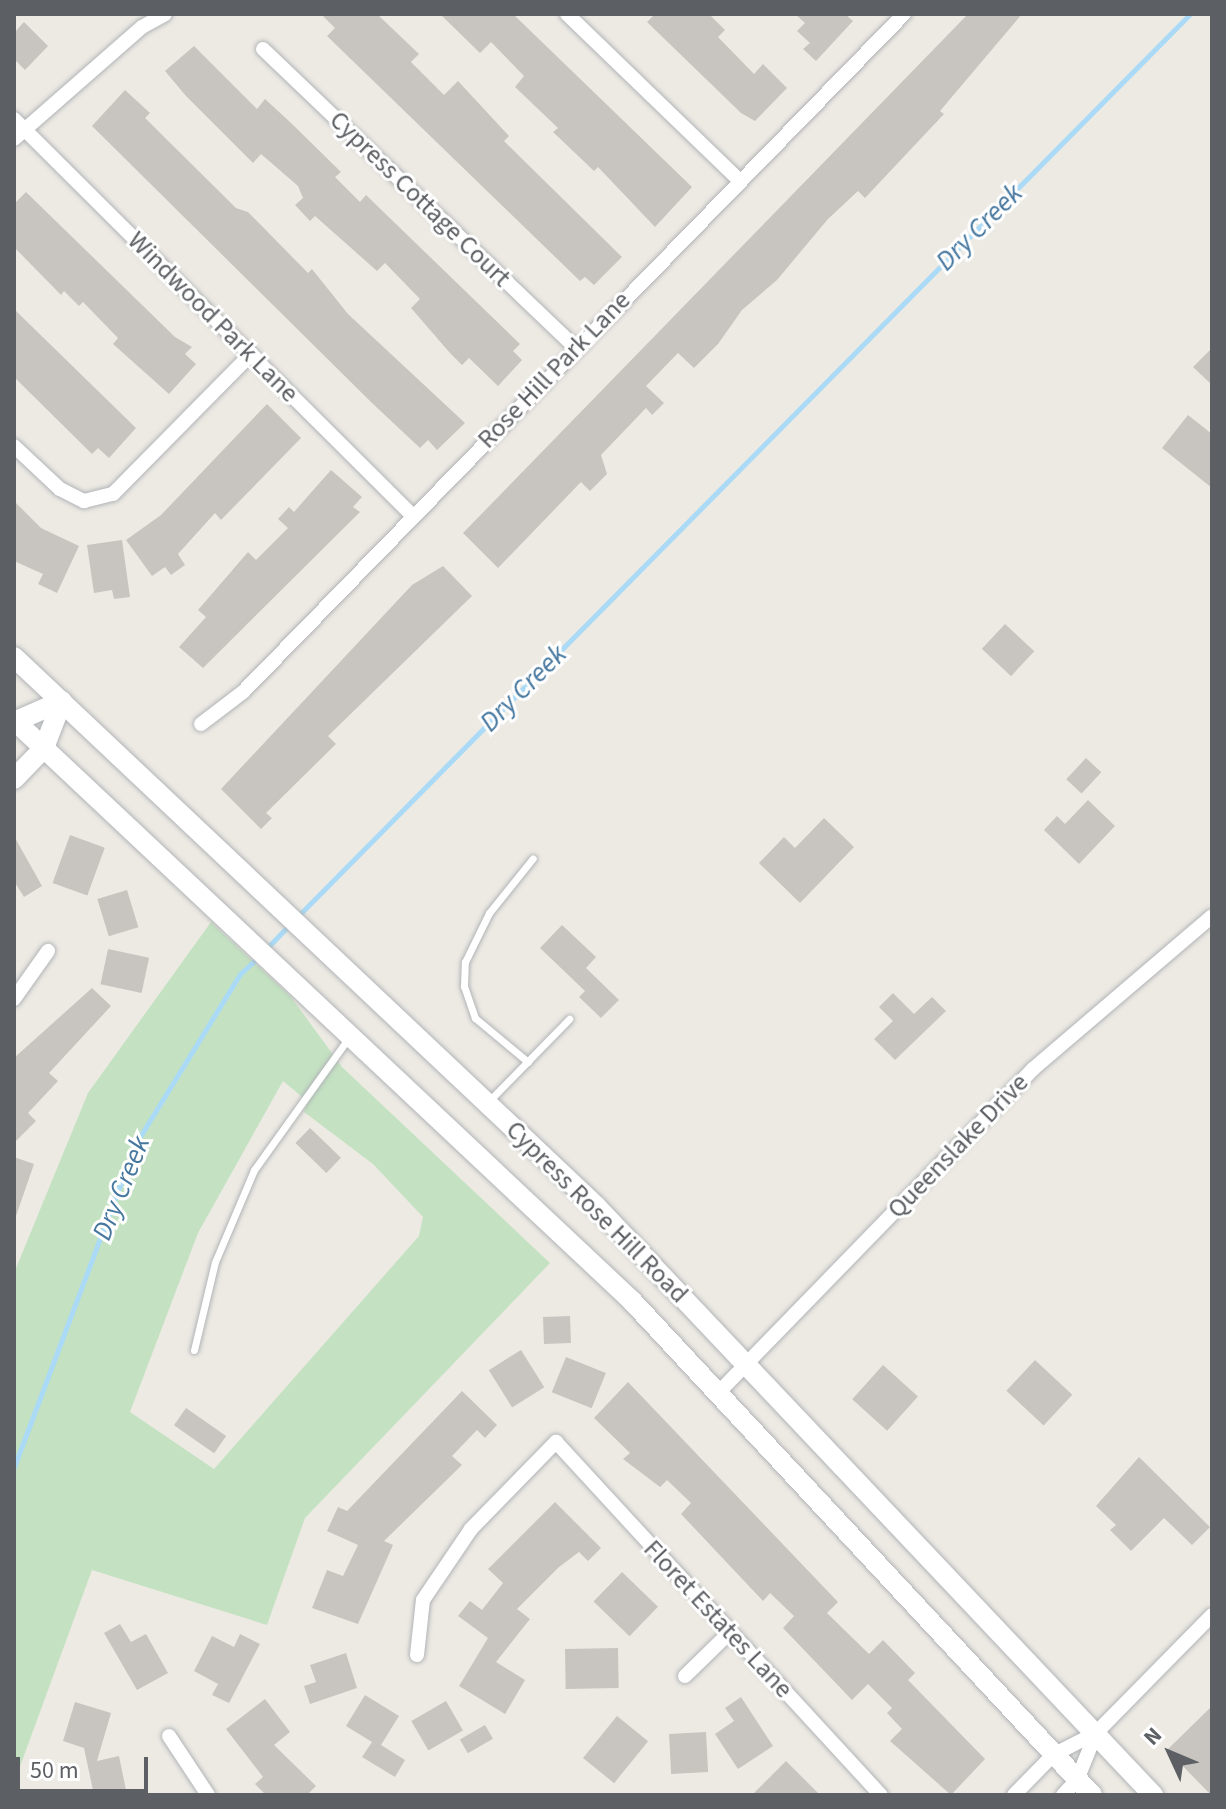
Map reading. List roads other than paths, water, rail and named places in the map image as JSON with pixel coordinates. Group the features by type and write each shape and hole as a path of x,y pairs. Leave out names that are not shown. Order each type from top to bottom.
{"main road":[{"name":"Cypress Rose Hill Road","path":"14,657 487,1102 746,1365 1153,1795"},
{"path":"14,721 62,701"},
{"path":"14,779 44,748 62,701"},
{"name":"Cypress Rose Hill Road","path":"14,721 292,978 632,1301 1092,1795"}],"street":[{"path":"17,129 165,14"},
{"path":"567,14 740,181"},
{"name":"Rose Hill Park Lane","path":"201,724 243,692 900,15"},
{"name":"Cypress Cottage Court","path":"263,49 576,348"},
{"name":"Windwood Park Lane","path":"17,129 251,354 412,515"},
{"path":"14,446 72,495 84,501 113,494 251,354"},
{"name":"Queenslake Drive","path":"718,1393 1045,1058 1212,916"},
{"path":"14,999 48,951"},
{"name":"Floret Estates Lane","path":"417,1655 423,1600 471,1529 556,1442 881,1795"},
{"path":"1014,1795 1053,1755 1096,1733 1212,1615"},
{"path":"685,1676 729,1633"},
{"path":"1063,1795 1077,1780 1096,1733"},
{"path":"169,1736 208,1795"}],"lane":[{"path":"528,1062 475,1018 464,986 465,962 489,913 533,858"},
{"path":"487,1102 569,1019"},
{"path":"194,1350 215,1262 254,1170 352,1035"}],"waterway":[{"name":"Dry Creek","path":"297,917 1190,14"},
{"name":"Dry Creek","path":"266,949 290,924"},
{"name":"Dry Creek","path":"14,1467 136,1143 240,974 259,956"}]}
